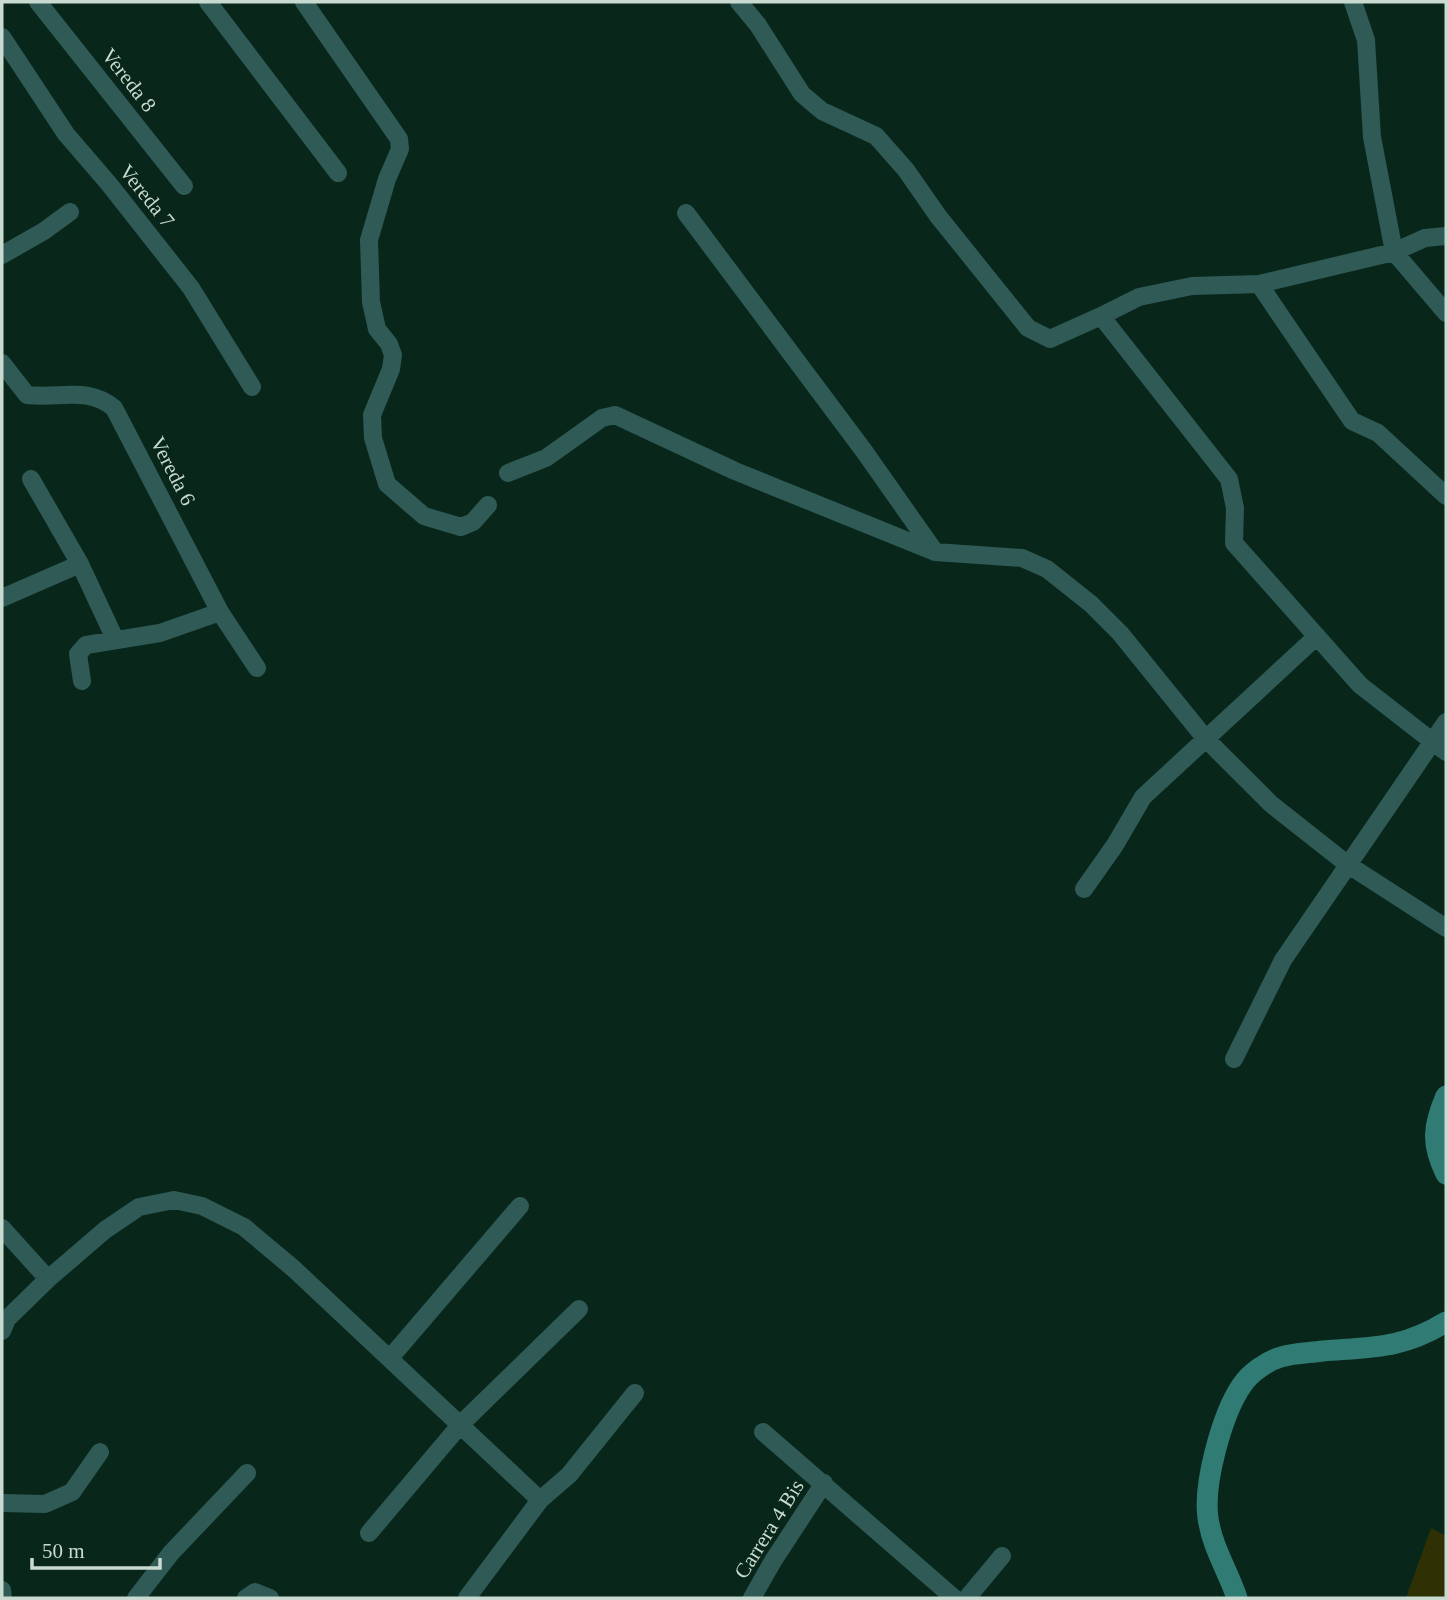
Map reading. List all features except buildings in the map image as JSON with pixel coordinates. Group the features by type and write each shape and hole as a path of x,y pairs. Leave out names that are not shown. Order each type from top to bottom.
{"main road":[{"path":"1446,1096 1434,1130 1435,1148 1446,1174"},
{"path":"1237,1598 1213,1543 1207,1516 1208,1485 1214,1451 1242,1384 1261,1367 1280,1357 1392,1346 1415,1339 1446,1322"}],"street":[{"name":"Vereda 8","path":"38,2 184,186"},
{"path":"208,2 338,173"},
{"path":"304,2 399,139 400,149 387,179 369,240 370,302 377,329 389,344 393,355 391,369 372,415 373,438 387,484 424,516 461,527 473,522 488,505"},
{"path":"739,2 758,25 802,94 822,111 876,136 906,170 938,216 1028,328 1050,339 1139,297 1192,286 1259,284 1394,252 1425,238 1446,236"},
{"path":"1353,2 1366,40 1372,137 1394,252 1446,313"},
{"name":"Vereda 7","path":"2,37 66,134 191,288 252,387"},
{"path":"2,256 70,212"},
{"path":"686,213 935,552"},
{"path":"1259,284 1352,421 1378,433 1446,496"},
{"path":"1101,316 1229,479 1235,508 1234,543 1360,685 1439,748"},
{"name":"Vereda 6","path":"2,363 27,395 88,394 103,399 114,408 220,612 257,668"},
{"path":"508,474 546,458 602,418 615,415 735,471 935,552 1022,558 1047,569 1091,604 1119,633 1205,738 1271,804 1347,864 1446,928"},
{"path":"32,479 80,564 116,639"},
{"path":"2,598 80,564"},
{"path":"82,681 78,654 86,645 160,633 220,612"},
{"path":"1084,889 1115,845 1143,797 1317,636"},
{"path":"1234,1059 1283,960 1347,864 1439,748 1446,722"},
{"path":"2,1331 8,1319 48,1279 105,1230 139,1207 174,1200 202,1206 244,1227 294,1269 540,1500"},
{"path":"390,1358 520,1206"},
{"path":"2,1228 48,1279"},
{"path":"369,1533 461,1424 579,1309"},
{"path":"467,1598 540,1500 569,1475 635,1393"},
{"path":"763,1432 954,1598"},
{"path":"2,1503 46,1504 72,1492 100,1452"},
{"path":"136,1598 171,1553 247,1473"},
{"name":"Carrera 4 Bis","path":"752,1598 824,1483"},
{"path":"967,1598 1002,1556"},
{"path":"2,1590 3,1598"},
{"path":"246,1598 255,1592 270,1598"}],"shaded area":[{"path":"1431,1528 1446,1536 1446,1598 1406,1598"}]}
